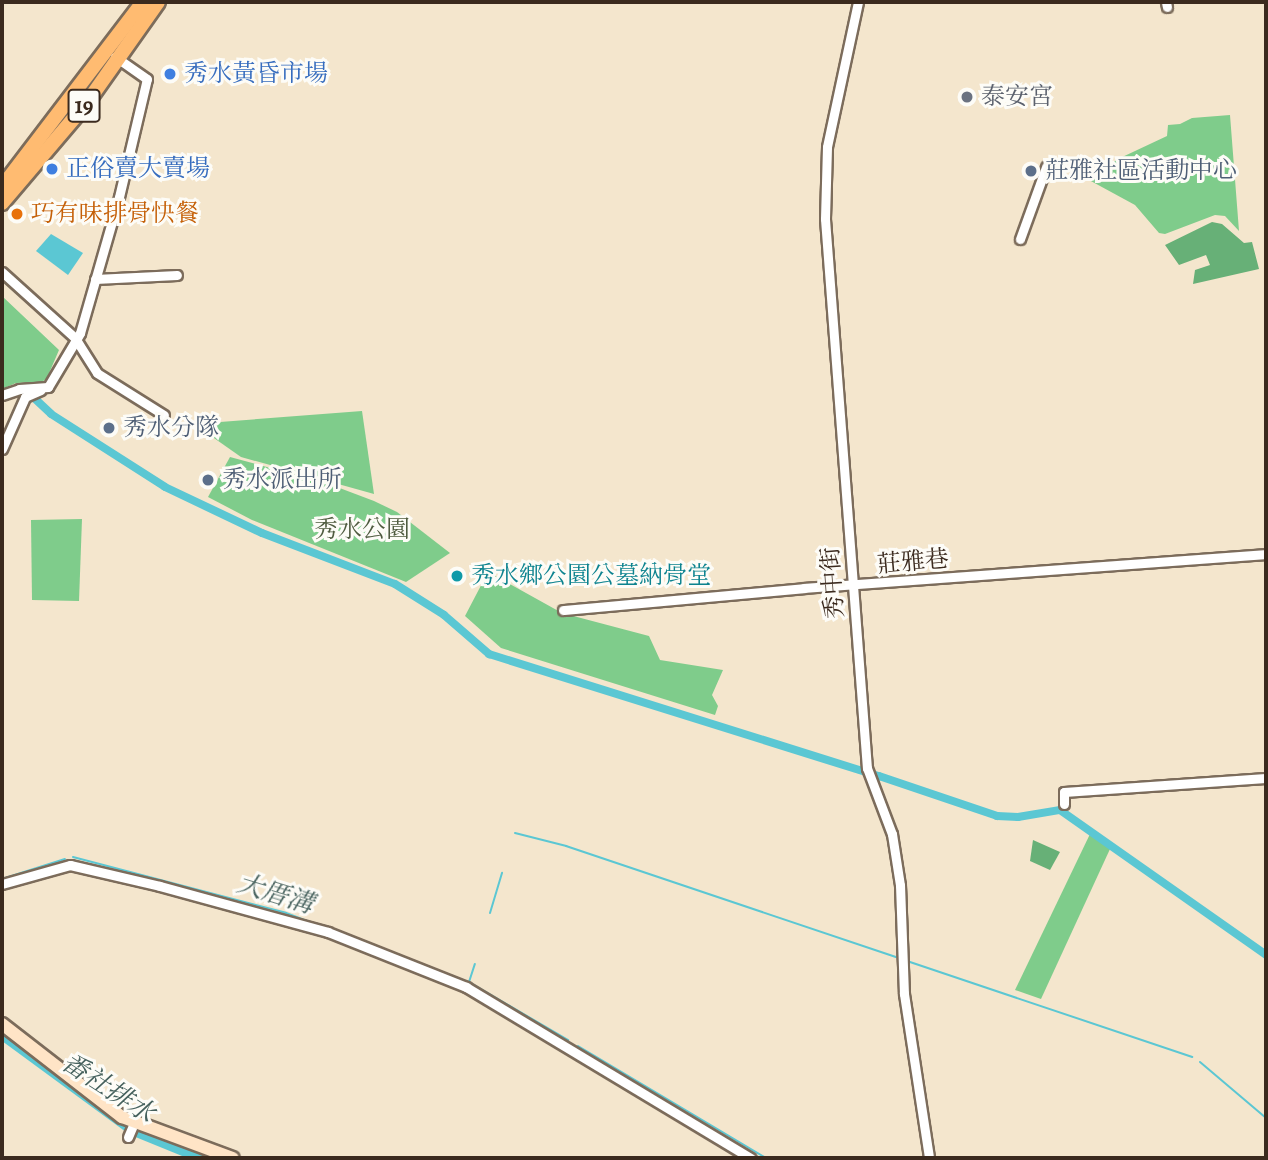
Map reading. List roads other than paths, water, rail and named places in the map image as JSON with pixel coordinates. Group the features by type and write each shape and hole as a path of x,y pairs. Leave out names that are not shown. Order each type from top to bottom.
{"main road":[{"name":"19","path":"2,187 151,3"},
{"name":"19","path":"2,203 86,104 110,55"}],"street":[{"name":"秀中街","path":"858,2 827,147 825,219 867,768 892,834 900,885 904,994 929,1158"},
{"path":"2,450 25,397 48,387 80,333 119,197 147,79 110,55"},
{"path":"1020,239 1045,167"},
{"path":"2,272 75,338 97,373 164,415"},
{"path":"95,279 177,275"},
{"path":"2,395 19,389 48,387"},
{"name":"莊雅巷","path":"563,610 1266,554"},
{"path":"1064,804 1065,792 1266,778"},
{"path":"2,884 70,865 160,886 328,932 466,987 751,1158"},
{"path":"2,1024 58,1069 134,1123 233,1158"},
{"path":"128,1137 134,1123"}],"water":[{"path":"51,234 83,253 68,275 36,251"},
{"path":"2,1032 128,1126 126,1132 2,1041"},
{"path":"136,1129 217,1158 187,1158 133,1136"}],"waterway":[{"path":"32,396 51,414 165,487 262,533 395,584 444,615 489,654 879,776 997,816 1018,817 1060,810 1266,955"},
{"path":"515,833 566,846 896,957"},
{"name":"大厝溝","path":"73,857 286,913 462,980"},
{"name":"大厝溝","path":"2,879 65,859"},
{"path":"490,913 502,873"},
{"path":"907,961 1192,1057"},
{"path":"469,982 475,964"},
{"name":"大厝溝","path":"469,982 568,1040"},
{"name":"大厝溝","path":"578,1046 766,1158"},
{"path":"1200,1062 1266,1118"}],"place":[{"name":"秀水黃昏市場","path":"170,74"},
{"name":"泰安宮","path":"967,97"},
{"name":"正俗賣大賣場","path":"52,169"},
{"name":"莊雅社區活動中心","path":"1031,171"},
{"name":"巧有味排骨快餐","path":"17,214"},
{"name":"秀水分隊","path":"109,428"},
{"name":"秀水派出所","path":"208,480"},
{"name":"秀水鄉公園公墓納骨堂","path":"457,576"}],"park label":[{"name":"秀水公園","path":"362,530"}],"water label":[{"name":"番社排水","path":"108,1088"}]}
